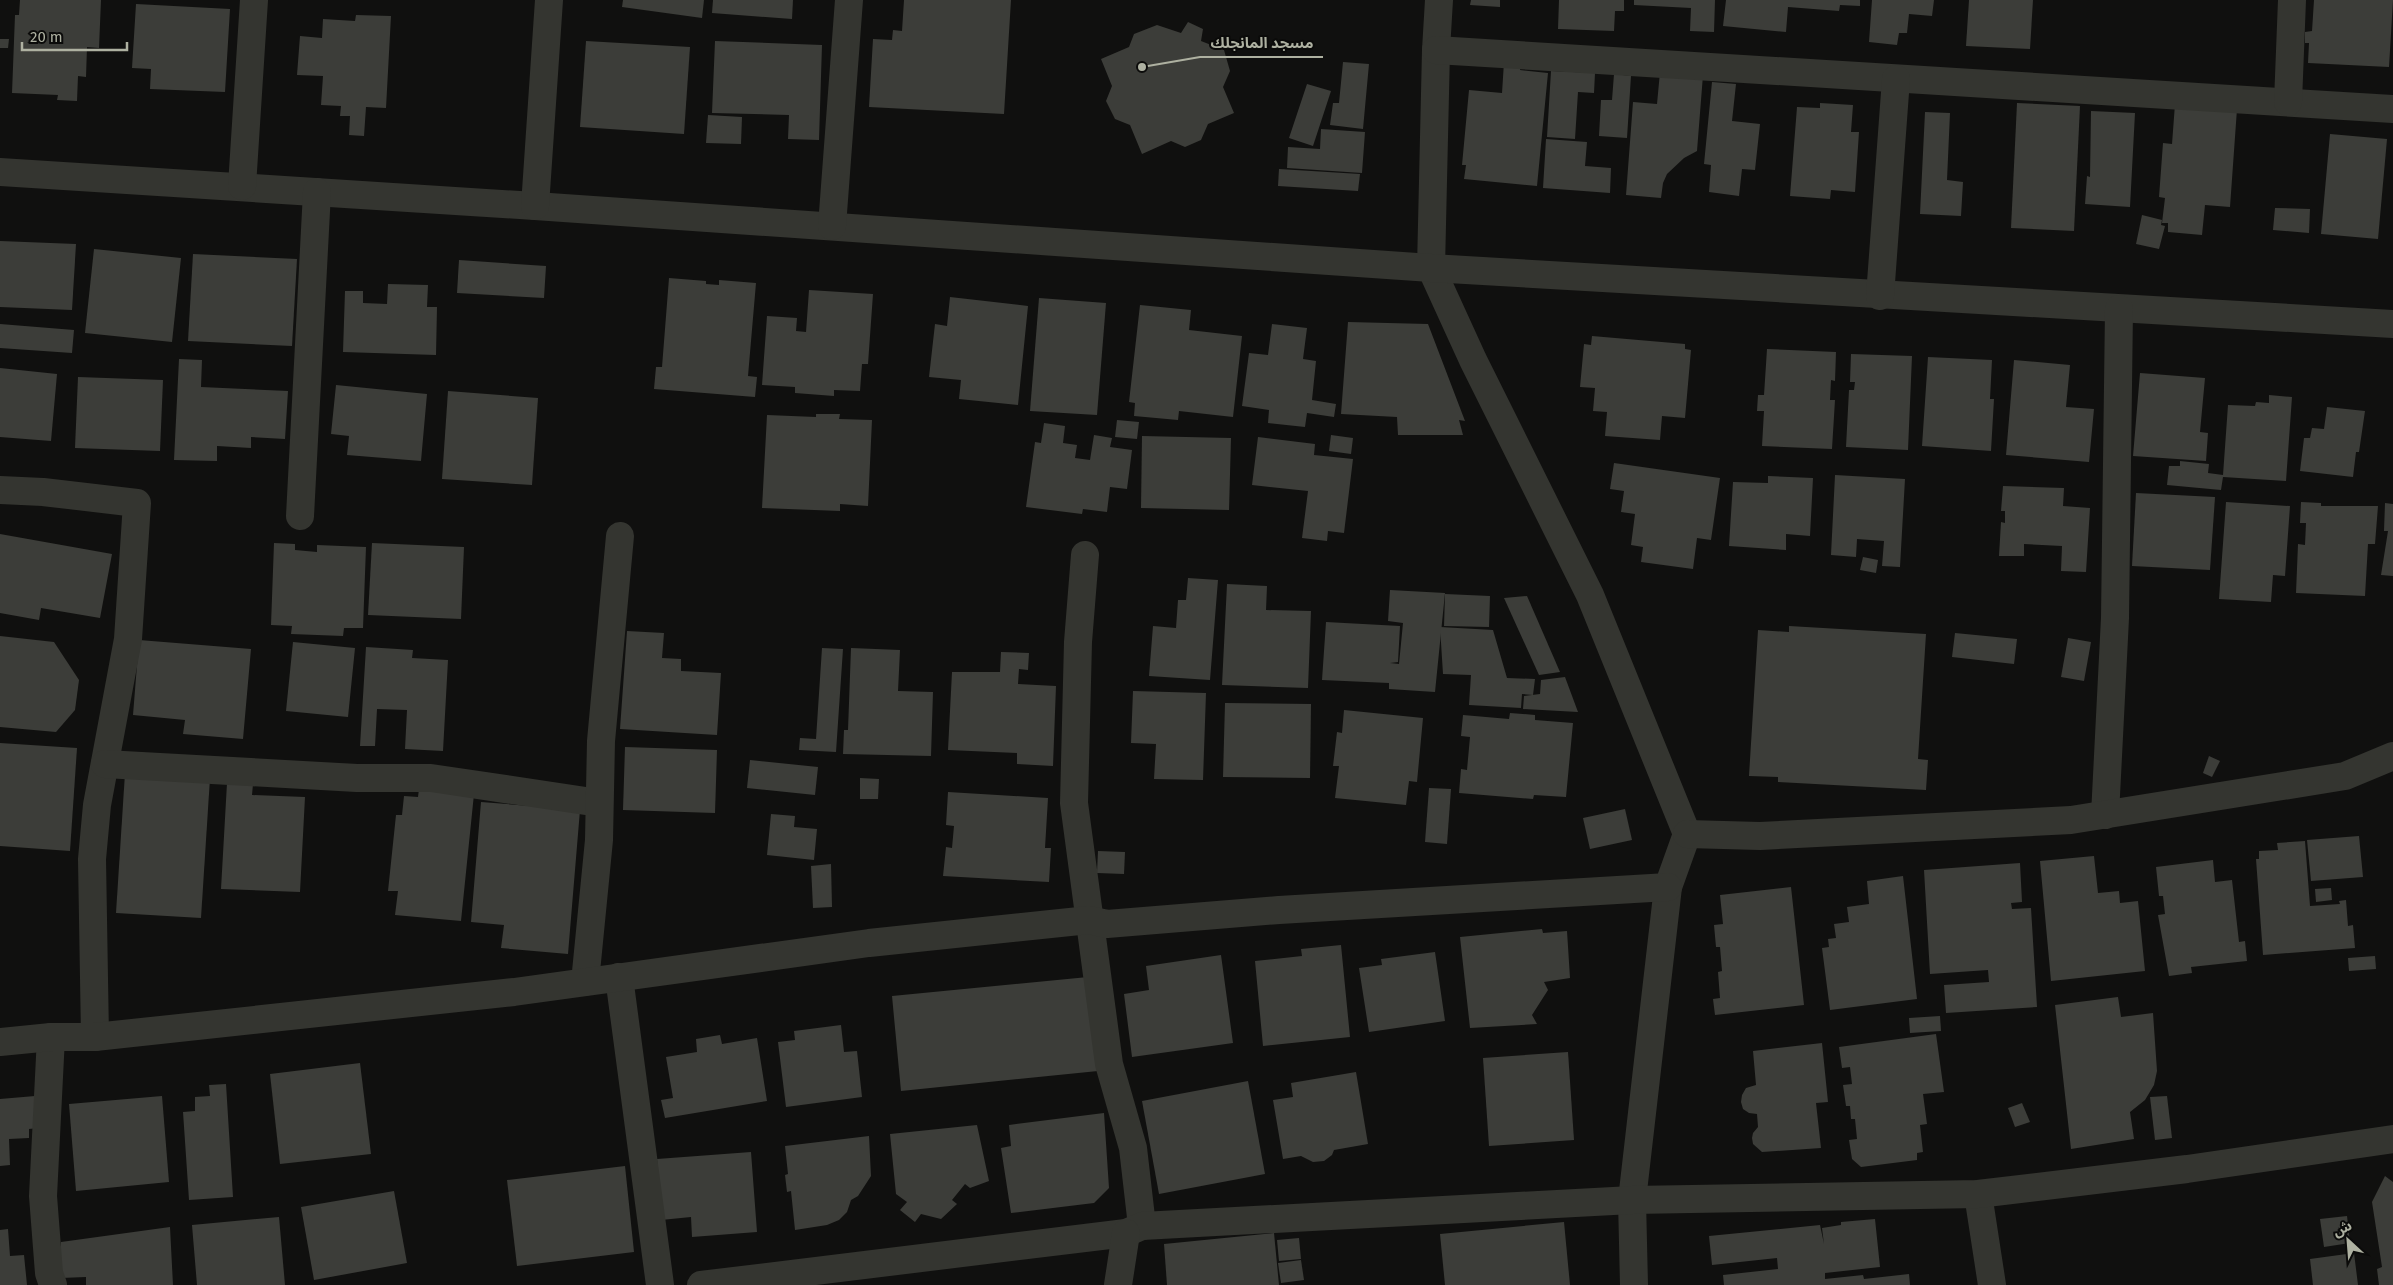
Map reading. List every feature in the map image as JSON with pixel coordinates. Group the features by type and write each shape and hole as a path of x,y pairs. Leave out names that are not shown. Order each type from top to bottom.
{"street":[{"path":"242,186 254,0"},
{"path":"535,206 549,0"},
{"path":"832,226 849,0"},
{"path":"1440,0 1436,50 1431,268 1473,360 1590,595 1688,834 1668,887 1632,1200 1634,1285"},
{"path":"2288,102 2292,0"},
{"path":"1436,50 2393,109"},
{"path":"1880,296 1896,79"},
{"path":"0,172 242,186 1431,268 1880,296 2393,324"},
{"path":"300,516 317,192"},
{"path":"2105,815 2115,618 2119,309"},
{"path":"0,490 44,492 137,503 128,639 97,805 92,859 95,1037"},
{"path":"585,982 599,840 598,803 601,741 620,536"},
{"path":"1085,555 1078,642 1074,803 1110,1064 1133,1148 1134,1230 1118,1285"},
{"path":"1688,834 1760,836 2071,820 2345,776 2393,756"},
{"path":"104,764 347,777 432,778 598,803"},
{"path":"0,1042 51,1037 95,1037 514,992 869,943 1089,920 1106,924 1279,910 1668,887"},
{"path":"619,977 660,1285"},
{"path":"51,1037 43,1196 49,1274 53,1285"},
{"path":"701,1285 1134,1230 1632,1200 1978,1194 2187,1168 2393,1139"},
{"path":"1978,1194 1992,1285"}],"building":[{"path":"20,0 101,0 99,48 87,47 86,77 78,76 77,101 57,100 58,95 12,93 15,15 19,15"},
{"path":"623,0 704,0 702,18 622,7"},
{"path":"713,0 793,0 792,19 712,13"},
{"path":"904,0 1011,0 1004,114 869,107 873,39 892,40 893,30 902,31"},
{"path":"1471,0 1500,0 1500,7 1470,5"},
{"path":"1559,0 1624,0 1624,11 1615,11 1614,31 1558,29"},
{"path":"1634,0 1715,0 1714,32 1690,31 1691,8 1634,5"},
{"path":"1726,0 1860,0 1860,6 1840,5 1839,11 1788,7 1786,32 1723,26"},
{"path":"1872,0 1934,0 1932,16 1909,14 1907,33 1899,33 1897,45 1869,42"},
{"path":"1969,0 2033,0 2030,49 1966,46"},
{"path":"2314,0 2393,0 2389,67 2308,63 2309,43 2305,43 2305,32 2312,31"},
{"path":"136,4 230,9 225,92 150,89 151,69 132,68"},
{"path":"356,15 391,16 386,108 366,107 364,136 349,135 350,116 340,116 341,106 321,105 323,76 297,75 300,36 322,38 323,19 355,21"},
{"path":"1188,22 1203,29 1201,41 1224,50 1230,71 1223,87 1234,113 1208,124 1201,140 1185,147 1171,141 1142,154 1130,125 1115,119 1106,101 1112,86 1101,59 1129,47 1134,34 1157,25 1181,33"},
{"path":"0,39 9,39 8,48 0,48"},
{"path":"586,41 690,47 684,134 580,127"},
{"path":"715,41 822,45 819,140 788,139 789,115 712,113"},
{"path":"1343,62 1369,64 1363,129 1330,125 1333,103 1339,103"},
{"path":"1504,62 1521,64 1520,70 1548,73 1537,186 1464,179 1466,165 1462,165 1469,90 1502,93"},
{"path":"1551,71 1595,73 1594,93 1578,92 1575,139 1547,137"},
{"path":"1660,72 1703,75 1697,151 1684,158 1667,174 1663,183 1661,198 1626,195 1633,102 1657,104"},
{"path":"1614,74 1631,76 1627,138 1599,136 1601,100 1612,100"},
{"path":"1712,82 1736,84 1732,121 1760,124 1755,170 1742,169 1739,196 1709,192 1711,165 1704,164"},
{"path":"1307,84 1331,91 1313,146 1289,138"},
{"path":"1820,103 1853,105 1851,132 1859,132 1855,192 1831,190 1830,199 1790,196 1797,107 1820,108"},
{"path":"2017,103 2080,106 2074,231 2011,228"},
{"path":"2175,104 2237,109 2230,207 2205,205 2202,235 2168,232 2168,223 2162,223 2165,198 2159,197 2163,143 2172,144"},
{"path":"2091,111 2135,113 2130,207 2085,204 2087,176 2090,177"},
{"path":"1925,112 1950,113 1947,180 1963,182 1961,216 1920,214"},
{"path":"708,115 742,117 741,144 706,143"},
{"path":"1321,129 1365,132 1362,173 1287,168 1288,147 1320,149"},
{"path":"2330,134 2387,139 2378,239 2321,234"},
{"path":"1546,139 1587,142 1585,166 1611,168 1610,193 1543,188"},
{"path":"1279,169 1360,174 1358,191 1278,186"},
{"path":"2275,208 2310,209 2309,233 2273,230"},
{"path":"2142,215 2162,220 2161,225 2165,226 2159,249 2136,244"},
{"path":"0,241 76,244 72,310 0,307"},
{"path":"94,249 181,258 172,342 85,333"},
{"path":"193,254 297,259 292,346 188,341"},
{"path":"459,260 546,266 544,298 457,293"},
{"path":"669,278 706,281 706,284 719,285 719,280 756,283 748,376 757,377 755,397 654,389 656,367 662,367"},
{"path":"388,284 428,285 427,307 437,307 436,355 343,352 345,291 363,291 363,303 387,304"},
{"path":"809,290 873,294 868,364 862,364 860,391 834,390 834,396 795,393 795,387 762,385 767,316 797,318 796,331 806,332"},
{"path":"950,297 1028,306 1018,405 959,399 961,380 929,377 935,324 947,326"},
{"path":"1039,298 1106,303 1097,415 1030,411"},
{"path":"1140,305 1191,310 1189,330 1242,336 1233,417 1179,411 1178,420 1134,416 1135,403 1129,402"},
{"path":"1348,322 1428,324 1465,421 1459,420 1463,435 1398,435 1397,417 1341,414"},
{"path":"0,324 74,330 72,353 0,348"},
{"path":"1272,324 1307,328 1303,359 1316,361 1312,400 1336,404 1334,417 1307,413 1305,427 1268,423 1269,410 1242,406 1249,353 1268,355"},
{"path":"1592,336 1685,344 1685,349 1691,350 1685,418 1662,416 1660,440 1605,436 1607,412 1593,411 1595,388 1580,387 1584,344 1591,345"},
{"path":"1767,349 1836,352 1835,381 1831,380 1830,400 1835,400 1832,449 1762,446 1764,411 1757,411 1758,395 1764,395"},
{"path":"1851,354 1912,356 1908,450 1846,447 1849,390 1854,390 1855,382 1850,382"},
{"path":"1928,357 1992,360 1990,399 1994,399 1991,451 1922,446"},
{"path":"179,359 202,360 201,387 288,391 285,439 251,437 251,448 217,446 217,461 174,460"},
{"path":"2014,360 2070,365 2066,407 2094,409 2089,462 2006,455"},
{"path":"0,368 57,374 51,441 0,437"},
{"path":"2140,373 2205,378 2200,432 2208,433 2206,461 2133,456"},
{"path":"78,377 163,380 160,451 75,448"},
{"path":"336,385 427,394 421,461 347,455 349,436 331,434"},
{"path":"448,391 538,398 532,485 442,479"},
{"path":"2269,395 2292,397 2286,481 2223,477 2221,490 2167,485 2169,466 2180,466 2180,461 2209,464 2208,473 2223,475 2228,405 2255,406 2256,402 2269,403"},
{"path":"2327,407 2365,411 2359,452 2356,452 2353,477 2300,471 2304,438 2310,438 2312,428 2324,429"},
{"path":"816,414 840,414 839,419 872,420 868,506 840,504 840,511 762,508 767,415 816,417"},
{"path":"1117,420 1139,422 1137,439 1115,437"},
{"path":"1044,423 1065,426 1063,443 1077,445 1075,458 1090,460 1094,435 1112,438 1110,447 1132,450 1127,489 1110,487 1107,512 1083,509 1082,514 1026,507 1035,442 1041,443"},
{"path":"1331,435 1353,438 1351,454 1329,451"},
{"path":"1142,436 1231,438 1229,510 1141,508"},
{"path":"1258,437 1315,444 1314,455 1353,459 1344,533 1328,531 1327,541 1302,538 1308,491 1252,485"},
{"path":"1614,463 1720,478 1711,540 1697,538 1693,569 1641,562 1643,547 1631,545 1635,514 1621,512 1624,491 1610,489"},
{"path":"1835,475 1905,479 1900,567 1882,566 1884,541 1857,539 1856,557 1831,555"},
{"path":"1768,476 1813,478 1810,536 1786,534 1786,550 1729,546 1733,482 1768,483"},
{"path":"2003,486 2064,488 2063,506 2090,508 2086,572 2061,571 2062,546 2024,544 2024,556 1999,556 2001,522 2005,523 2005,511 2001,511"},
{"path":"2136,493 2215,497 2210,570 2132,566"},
{"path":"2226,502 2290,506 2285,576 2273,575 2271,602 2219,599"},
{"path":"2301,502 2321,503 2321,506 2378,506 2375,544 2368,544 2365,596 2296,593 2298,544 2305,545 2306,523 2300,523"},
{"path":"2385,503 2393,504 2393,576 2381,575 2388,531 2384,531"},
{"path":"0,534 112,554 100,618 41,608 39,620 0,613"},
{"path":"274,543 295,544 295,550 317,552 317,545 366,547 363,628 344,628 343,636 291,634 292,626 271,625"},
{"path":"372,543 464,547 461,619 368,615"},
{"path":"1863,557 1878,560 1876,573 1860,570"},
{"path":"1188,578 1218,580 1210,680 1149,676 1153,626 1176,628 1178,600 1186,600"},
{"path":"1227,584 1267,586 1266,610 1311,611 1308,688 1222,685"},
{"path":"1390,590 1445,593 1435,692 1389,689 1389,683 1322,680 1326,622 1400,626 1398,662 1390,663 1399,664 1403,623 1388,621"},
{"path":"1445,594 1490,596 1489,627 1444,626"},
{"path":"1527,596 1560,672 1539,675 1504,598"},
{"path":"1789,626 1926,634 1918,759 1928,760 1926,790 1778,782 1778,777 1749,776 1758,630 1789,632"},
{"path":"1440,627 1493,630 1507,678 1535,679 1533,695 1522,694 1521,708 1469,705 1471,675 1443,674"},
{"path":"627,631 664,633 662,658 681,659 681,671 721,673 717,735 620,729"},
{"path":"1955,633 2017,639 2014,664 1952,657"},
{"path":"0,636 54,642 79,680 75,710 56,732 0,727"},
{"path":"2068,638 2091,642 2084,681 2061,677"},
{"path":"139,640 251,649 243,739 183,734 185,720 133,715"},
{"path":"293,642 355,648 348,717 286,711"},
{"path":"366,647 413,650 412,658 448,660 443,751 405,749 407,710 377,709 375,746 360,746"},
{"path":"822,648 843,649 836,752 799,750 800,738 816,739"},
{"path":"851,648 900,650 898,691 933,692 931,756 843,754 844,730 848,730"},
{"path":"1001,652 1029,653 1028,670 1019,669 1018,684 1056,686 1053,766 1017,764 1017,753 948,750 952,672 1000,672"},
{"path":"1565,677 1578,712 1523,709 1524,696 1540,694 1541,680"},
{"path":"1133,691 1206,693 1203,780 1154,779 1156,744 1131,743"},
{"path":"1225,703 1311,704 1310,778 1223,777"},
{"path":"1344,710 1423,718 1417,782 1409,781 1406,805 1335,798 1339,766 1333,766 1337,732 1342,733"},
{"path":"1510,713 1535,715 1535,720 1573,723 1566,797 1534,795 1533,799 1459,793 1461,769 1467,770 1470,737 1461,736 1463,715 1509,719"},
{"path":"0,743 77,748 70,851 0,846"},
{"path":"625,747 717,750 715,813 623,810"},
{"path":"2209,756 2220,761 2212,777 2203,773"},
{"path":"750,760 818,767 815,795 747,788"},
{"path":"125,773 210,778 201,918 116,913"},
{"path":"860,778 879,779 878,799 860,799"},
{"path":"227,783 253,784 252,795 305,797 300,892 221,889"},
{"path":"1429,788 1451,789 1447,844 1425,842"},
{"path":"419,789 474,794 461,921 395,915 398,891 388,891 396,815 402,815 404,796 418,797"},
{"path":"948,792 1048,798 1045,848 1051,848 1049,882 943,876 946,847 952,848 954,826 946,825"},
{"path":"481,802 580,810 568,954 501,948 504,925 471,922"},
{"path":"1625,809 1632,840 1590,849 1583,818"},
{"path":"771,814 795,816 794,827 817,829 814,860 767,855"},
{"path":"2359,836 2363,877 2311,881 2307,840"},
{"path":"2305,841 2310,906 2340,904 2339,901 2346,900 2348,926 2353,925 2355,948 2263,955 2256,859 2259,859 2259,851 2278,850 2277,843"},
{"path":"1098,851 1125,852 1124,874 1097,873"},
{"path":"2094,856 2098,893 2119,891 2120,903 2138,901 2145,971 2051,981 2040,861"},
{"path":"2213,860 2215,882 2232,880 2239,942 2245,941 2247,961 2191,967 2192,973 2169,976 2158,915 2165,914 2163,896 2159,896 2156,867"},
{"path":"2020,863 2022,902 2011,903 2012,909 2031,908 2037,1007 1946,1013 1944,985 1989,982 1988,970 1930,974 1924,870"},
{"path":"831,864 832,907 813,908 811,866"},
{"path":"1903,876 1917,999 1830,1010 1822,948 1829,947 1828,939 1836,938 1834,924 1849,922 1847,907 1869,904 1867,881"},
{"path":"1791,887 1804,1005 1715,1015 1713,999 1720,998 1718,972 1722,971 1720,947 1716,947 1714,925 1723,924 1720,895"},
{"path":"2331,888 2332,900 2316,902 2315,889"},
{"path":"1542,929 1543,933 1567,931 1570,978 1544,982 1548,990 1532,1015 1537,1024 1470,1028 1460,937"},
{"path":"1341,945 1350,1037 1263,1046 1255,961 1302,956 1301,949"},
{"path":"1435,952 1445,1021 1369,1032 1359,968 1382,965 1381,959"},
{"path":"1221,955 1233,1043 1132,1057 1124,994 1149,990 1146,966"},
{"path":"2375,956 2376,969 2349,971 2348,958"},
{"path":"1088,977 1098,1071 901,1091 892,996"},
{"path":"2118,997 2121,1017 2153,1013 2157,1071 2154,1085 2145,1100 2130,1112 2134,1139 2071,1149 2055,1005"},
{"path":"1940,1016 1941,1031 1910,1033 1909,1018"},
{"path":"841,1025 844,1052 857,1051 862,1097 786,1107 778,1042 795,1040 794,1031"},
{"path":"1936,1034 1944,1092 1923,1094 1927,1124 1920,1125 1923,1152 1917,1153 1917,1160 1861,1167 1852,1159 1849,1140 1857,1139 1855,1119 1851,1119 1850,1106 1846,1106 1843,1085 1852,1084 1850,1067 1842,1068 1839,1047"},
{"path":"720,1035 722,1044 757,1038 767,1101 665,1118 661,1100 673,1098 666,1057 697,1052 696,1039"},
{"path":"1822,1043 1828,1102 1816,1103 1821,1148 1762,1152 1753,1144 1752,1138 1753,1133 1758,1127 1757,1114 1749,1113 1743,1109 1741,1102 1746,1088 1756,1085 1753,1051"},
{"path":"1568,1052 1574,1140 1489,1146 1483,1058"},
{"path":"360,1063 371,1154 280,1164 270,1074"},
{"path":"1356,1072 1368,1144 1334,1150 1332,1155 1324,1161 1313,1162 1301,1156 1283,1159 1273,1100 1293,1097 1291,1083"},
{"path":"1248,1081 1265,1174 1159,1194 1142,1101"},
{"path":"226,1084 233,1197 189,1200 183,1112 195,1111 195,1097 210,1096 209,1085"},
{"path":"35,1096 38,1128 29,1129 29,1138 9,1139 10,1165 0,1166 0,1099"},
{"path":"162,1096 169,1182 76,1191 69,1104"},
{"path":"2167,1096 2172,1138 2155,1140 2150,1097"},
{"path":"2022,1103 2030,1122 2015,1127 2008,1108"},
{"path":"1104,1113 1109,1188 1094,1203 1011,1213 1001,1148 1011,1146 1009,1125"},
{"path":"977,1125 989,1181 970,1188 965,1184 952,1200 957,1204 941,1219 921,1214 915,1222 900,1210 907,1202 896,1194 890,1134"},
{"path":"869,1136 871,1176 858,1196 851,1200 847,1212 839,1220 827,1225 795,1230 791,1191 787,1192 785,1175 788,1174 785,1146"},
{"path":"751,1152 757,1232 692,1237 691,1217 661,1220 657,1159"},
{"path":"625,1166 634,1252 517,1266 507,1180"},
{"path":"2385,1176 2393,1182 2393,1285 2379,1285 2377,1269 2382,1267 2372,1202"},
{"path":"394,1191 407,1263 314,1280 301,1207"},
{"path":"2347,1216 2350,1243 2324,1247 2320,1219"},
{"path":"279,1217 285,1285 197,1285 192,1225"},
{"path":"1875,1219 1880,1267 1825,1273 1825,1279 1863,1275 1864,1279 1909,1274 1910,1285 1724,1285 1723,1275 1778,1269 1777,1258 1712,1265 1709,1236 1820,1225 1824,1244 1822,1228 1841,1225 1841,1222"},
{"path":"1564,1222 1570,1285 1445,1285 1440,1234"},
{"path":"170,1227 173,1285 86,1285 86,1277 61,1278 61,1242"},
{"path":"8,1229 10,1256 24,1255 27,1285 0,1285 0,1230"},
{"path":"1274,1233 1279,1285 1167,1285 1164,1244"},
{"path":"1299,1238 1301,1259 1279,1261 1277,1240"},
{"path":"2354,1253 2358,1285 2313,1285 2310,1259"},
{"path":"1301,1260 1304,1280 1281,1283 1278,1263"}],"place":[{"name":"مسجد المانجلك","path":"1142,67"}]}
